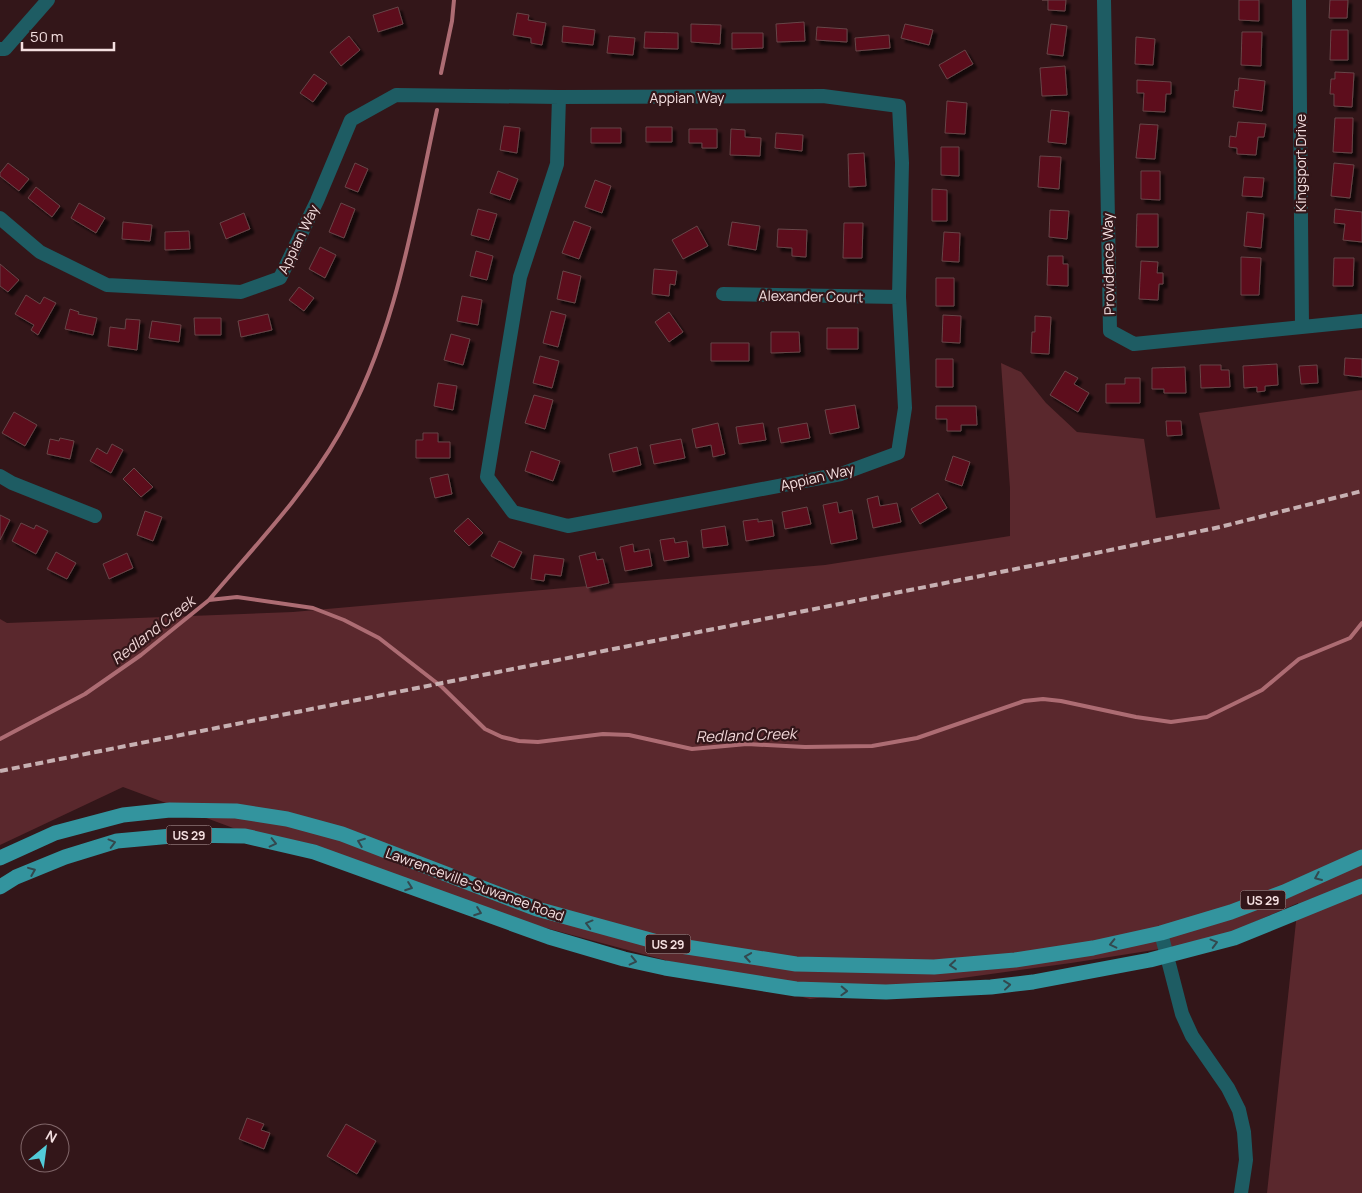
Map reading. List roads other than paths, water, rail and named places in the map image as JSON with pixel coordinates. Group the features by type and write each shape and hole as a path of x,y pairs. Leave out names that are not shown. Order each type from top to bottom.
{"main road":[{"name":"Lawrenceville-Suwanee Road","path":"0,858 55,833 108,818 145,812 193,809 236,811 286,819 342,834 537,910 661,943 796,964 934,967 1015,960 1094,948 1161,933 1231,912 1284,892 1362,857"},
{"path":"55,833 65,857"},
{"name":"Lawrenceville-Suwanee Road","path":"0,887 16,877 65,857 117,841 183,835 244,836 314,852 549,937 665,968 796,989 886,992 991,987 1044,981 1167,956 1234,938 1362,886"},
{"path":"432,895 440,872"},
{"path":"796,964 796,989"}],"street":[{"path":"0,49 5,49 48,0"},
{"name":"Providence Way","path":"1104,0 1110,331 1134,344 1362,321"},
{"name":"Kingsport Drive","path":"1299,0 1302,326"},
{"name":"Appian Way","path":"0,218 40,252 107,285 241,292 280,278 317,201 351,120 396,95 559,97 823,96 899,106 902,163 899,297 905,408 898,453 841,474 568,526 513,512 487,477 520,277 557,164 559,97"},
{"name":"Alexander Court","path":"723,294 899,297"},
{"path":"0,476 12,483 95,516"},
{"path":"1161,933 1185,1022 1192,1036 1228,1088 1239,1110 1244,1132 1246,1160 1241,1193"}],"waterway":[{"path":"441,73 452,21 454,0"},
{"path":"209,600 278,520 310,478 339,434 359,396 389,317 410,235 437,110"},
{"name":"Redland Creek","path":"0,739 85,694 141,655 209,600 237,597 313,608 344,620 379,638 442,687 485,729 502,737 519,741 538,742 603,734 629,735 692,749 747,744 805,747 872,746 917,738 1024,701 1043,699 1171,722 1207,717 1262,690 1299,659 1350,638 1362,623"}],"railway":[{"path":"0,771 1096,553 1220,527 1362,491"}]}
